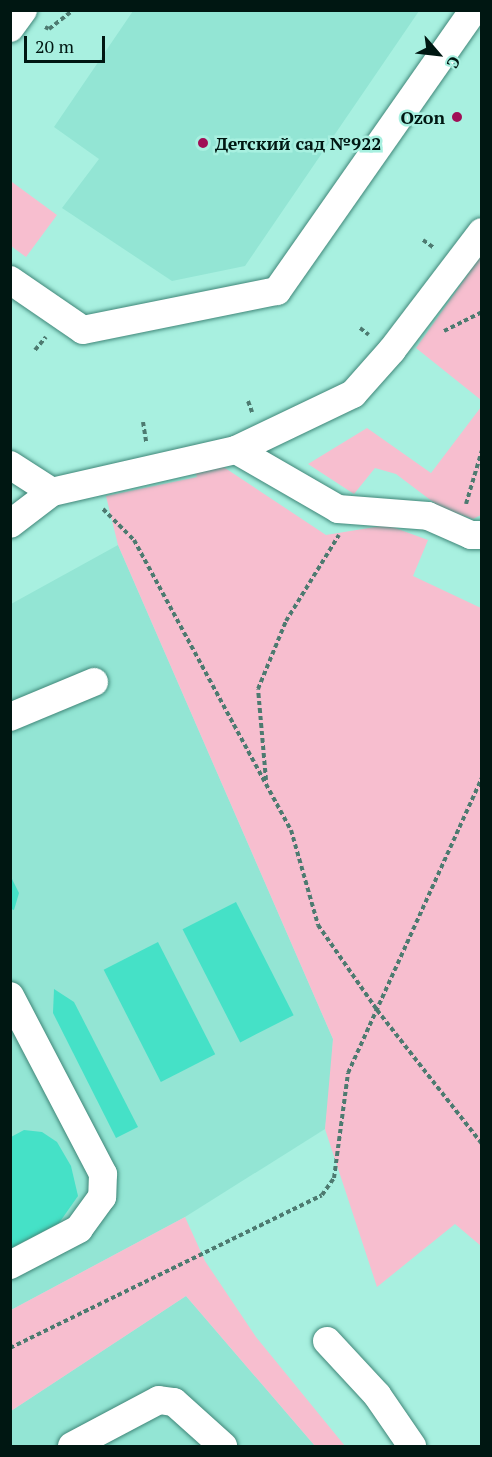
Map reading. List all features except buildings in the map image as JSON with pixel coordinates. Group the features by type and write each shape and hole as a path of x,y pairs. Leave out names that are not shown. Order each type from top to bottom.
{"street":[{"path":"10,28 23,10"},
{"path":"10,280 82,330 277,291 474,10"},
{"path":"10,524 52,492 236,450 353,394 384,360 482,232"},
{"path":"236,450 338,509 428,516 471,536 482,534"},
{"path":"10,465 52,492"},
{"path":"10,717 94,682"},
{"path":"10,996 103,1174 102,1197 79,1229 10,1265"},
{"path":"327,1341 377,1395 412,1446"},
{"path":"72,1446 159,1400 174,1402 224,1446"}],"path":[{"path":"81,487 134,540 266,783 291,830 318,925 377,1010 482,1144"},
{"path":"266,783 258,689 286,621 354,510"},
{"path":"10,1348 322,1195 334,1178 348,1073 482,777"}],"shaded area":[{"name":"Детский сад №922","path":"133,11 419,11 245,266 172,281 62,208 99,159 54,127"},
{"path":"12,182 57,215 26,257 11,246"},
{"path":"481,256 481,400 416,348"},
{"path":"481,407 481,515 473,519 441,508 396,474 375,468 354,494 308,464 367,428 431,473"},
{"path":"207,456 326,535 387,525 428,540 413,576 481,608 481,1246 455,1224 377,1287 325,1129 333,1039 118,545 106,496 197,477 194,469"},
{"path":"118,545 333,1039 331,1083 325,1129 185,1217 11,1310 11,604"},
{"path":"11,877 19,893 14,910 11,909"},
{"path":"236,902 294,1015 240,1042 183,929"},
{"path":"158,942 215,1054 161,1082 104,970"},
{"path":"54,989 74,1002 138,1127 116,1138 53,1013"},
{"path":"24,1130 42,1132 57,1142 71,1166 78,1196 59,1223 11,1248 11,1137"},
{"path":"185,1217 205,1261 256,1337 345,1446 315,1446 186,1296 11,1411 11,1310"},
{"path":"186,1296 315,1446 11,1446 11,1411"}],"place":[{"name":"Ozon","path":"457,117"},
{"name":"Детский сад №922","path":"203,143"}]}
